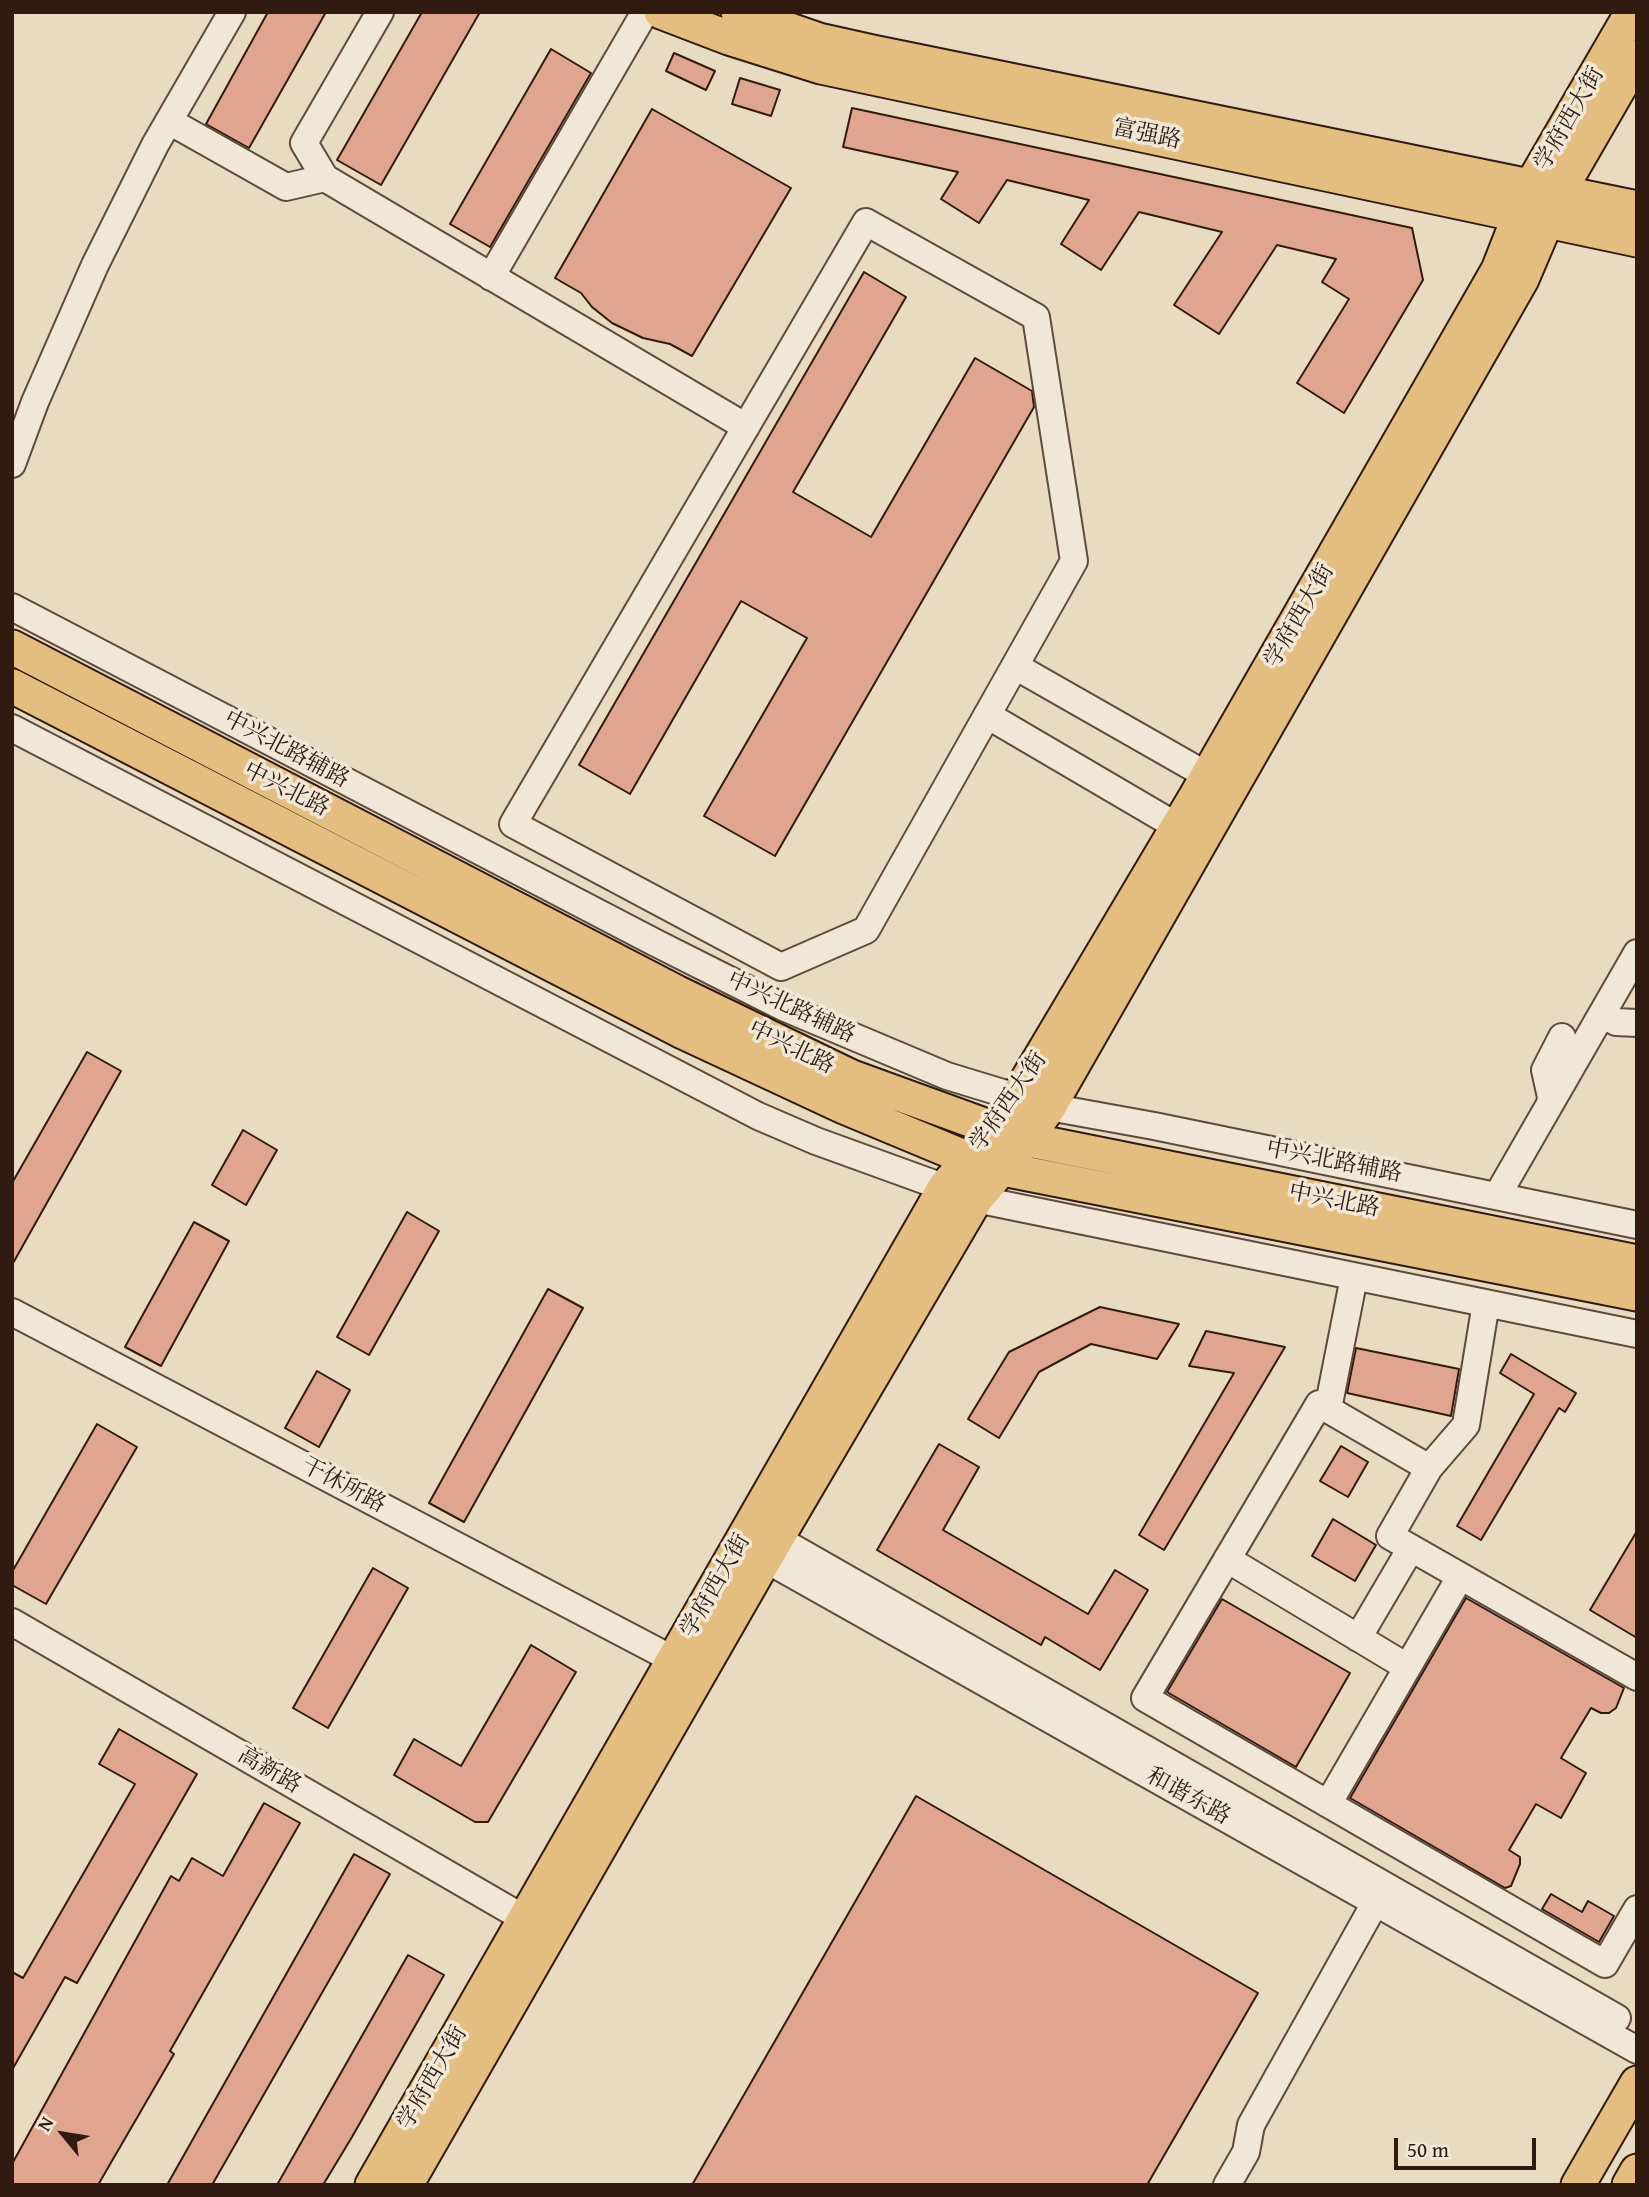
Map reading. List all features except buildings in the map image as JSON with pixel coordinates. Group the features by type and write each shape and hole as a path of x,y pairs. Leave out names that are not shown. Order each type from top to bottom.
{"main road":[{"name":"富强路","path":"661,12 729,38 821,67 1110,127 1539,204 1637,208"},
{"name":"富强路","path":"738,12 820,40 1539,204 1637,240"},
{"name":"学府西大街","path":"372,2185 674,1660 758,1541 976,1199 1049,1107 1522,279 1539,204 1632,12"},
{"name":"学府西大街","path":"406,2185 758,1541 945,1187 995,1129 1017,1097 1208,776 1498,270 1637,57"},
{"name":"中兴北路","path":"12,647 676,992 852,1077 995,1129 1004,1135 1637,1262"},
{"name":"中兴北路","path":"12,686 683,1032 832,1102 969,1159 1637,1294"},
{"path":"1578,2185 1637,2083"},
{"path":"1629,2185 1637,2171"}],"street":[{"path":"12,464 35,402 95,265 169,121 232,12"},
{"path":"380,12 304,143 325,178 746,427"},
{"path":"492,277 645,12"},
{"path":"169,121 286,187 325,178"},
{"path":"866,222 1036,317 1074,561 1014,666 866,930 781,967 513,824 866,222"},
{"name":"中兴北路辅路","path":"12,607 783,1007 947,1076 1049,1107 1637,1225"},
{"path":"1014,666 1208,776"},
{"path":"987,715 1178,827"},
{"path":"12,728 758,1116 816,1141 976,1199 1637,1334"},
{"path":"1497,1196 1637,953"},
{"path":"1602,1014 1616,1022 1637,1023"},
{"path":"1550,1103 1545,1070 1562,1037"},
{"path":"1328,1409 1354,1277"},
{"path":"1486,1304 1466,1425 1429,1468 1390,1535 1637,1677"},
{"name":"干休所路","path":"12,1312 674,1660"},
{"path":"1429,1468 1319,1404 1145,1698 1605,1964 1637,1909"},
{"name":"和谐东路","path":"758,1541 1381,1895 1637,2050"},
{"path":"1358,1638 1411,1548"},
{"path":"1227,1559 1407,1667"},
{"path":"1328,1804 1460,1577"},
{"name":"高新路","path":"12,1622 525,1919"},
{"path":"1227,2185 1246,2152 1251,2124 1381,1895"},
{"name":"和谐东路","path":"1381,1895 1637,2029"}]}
